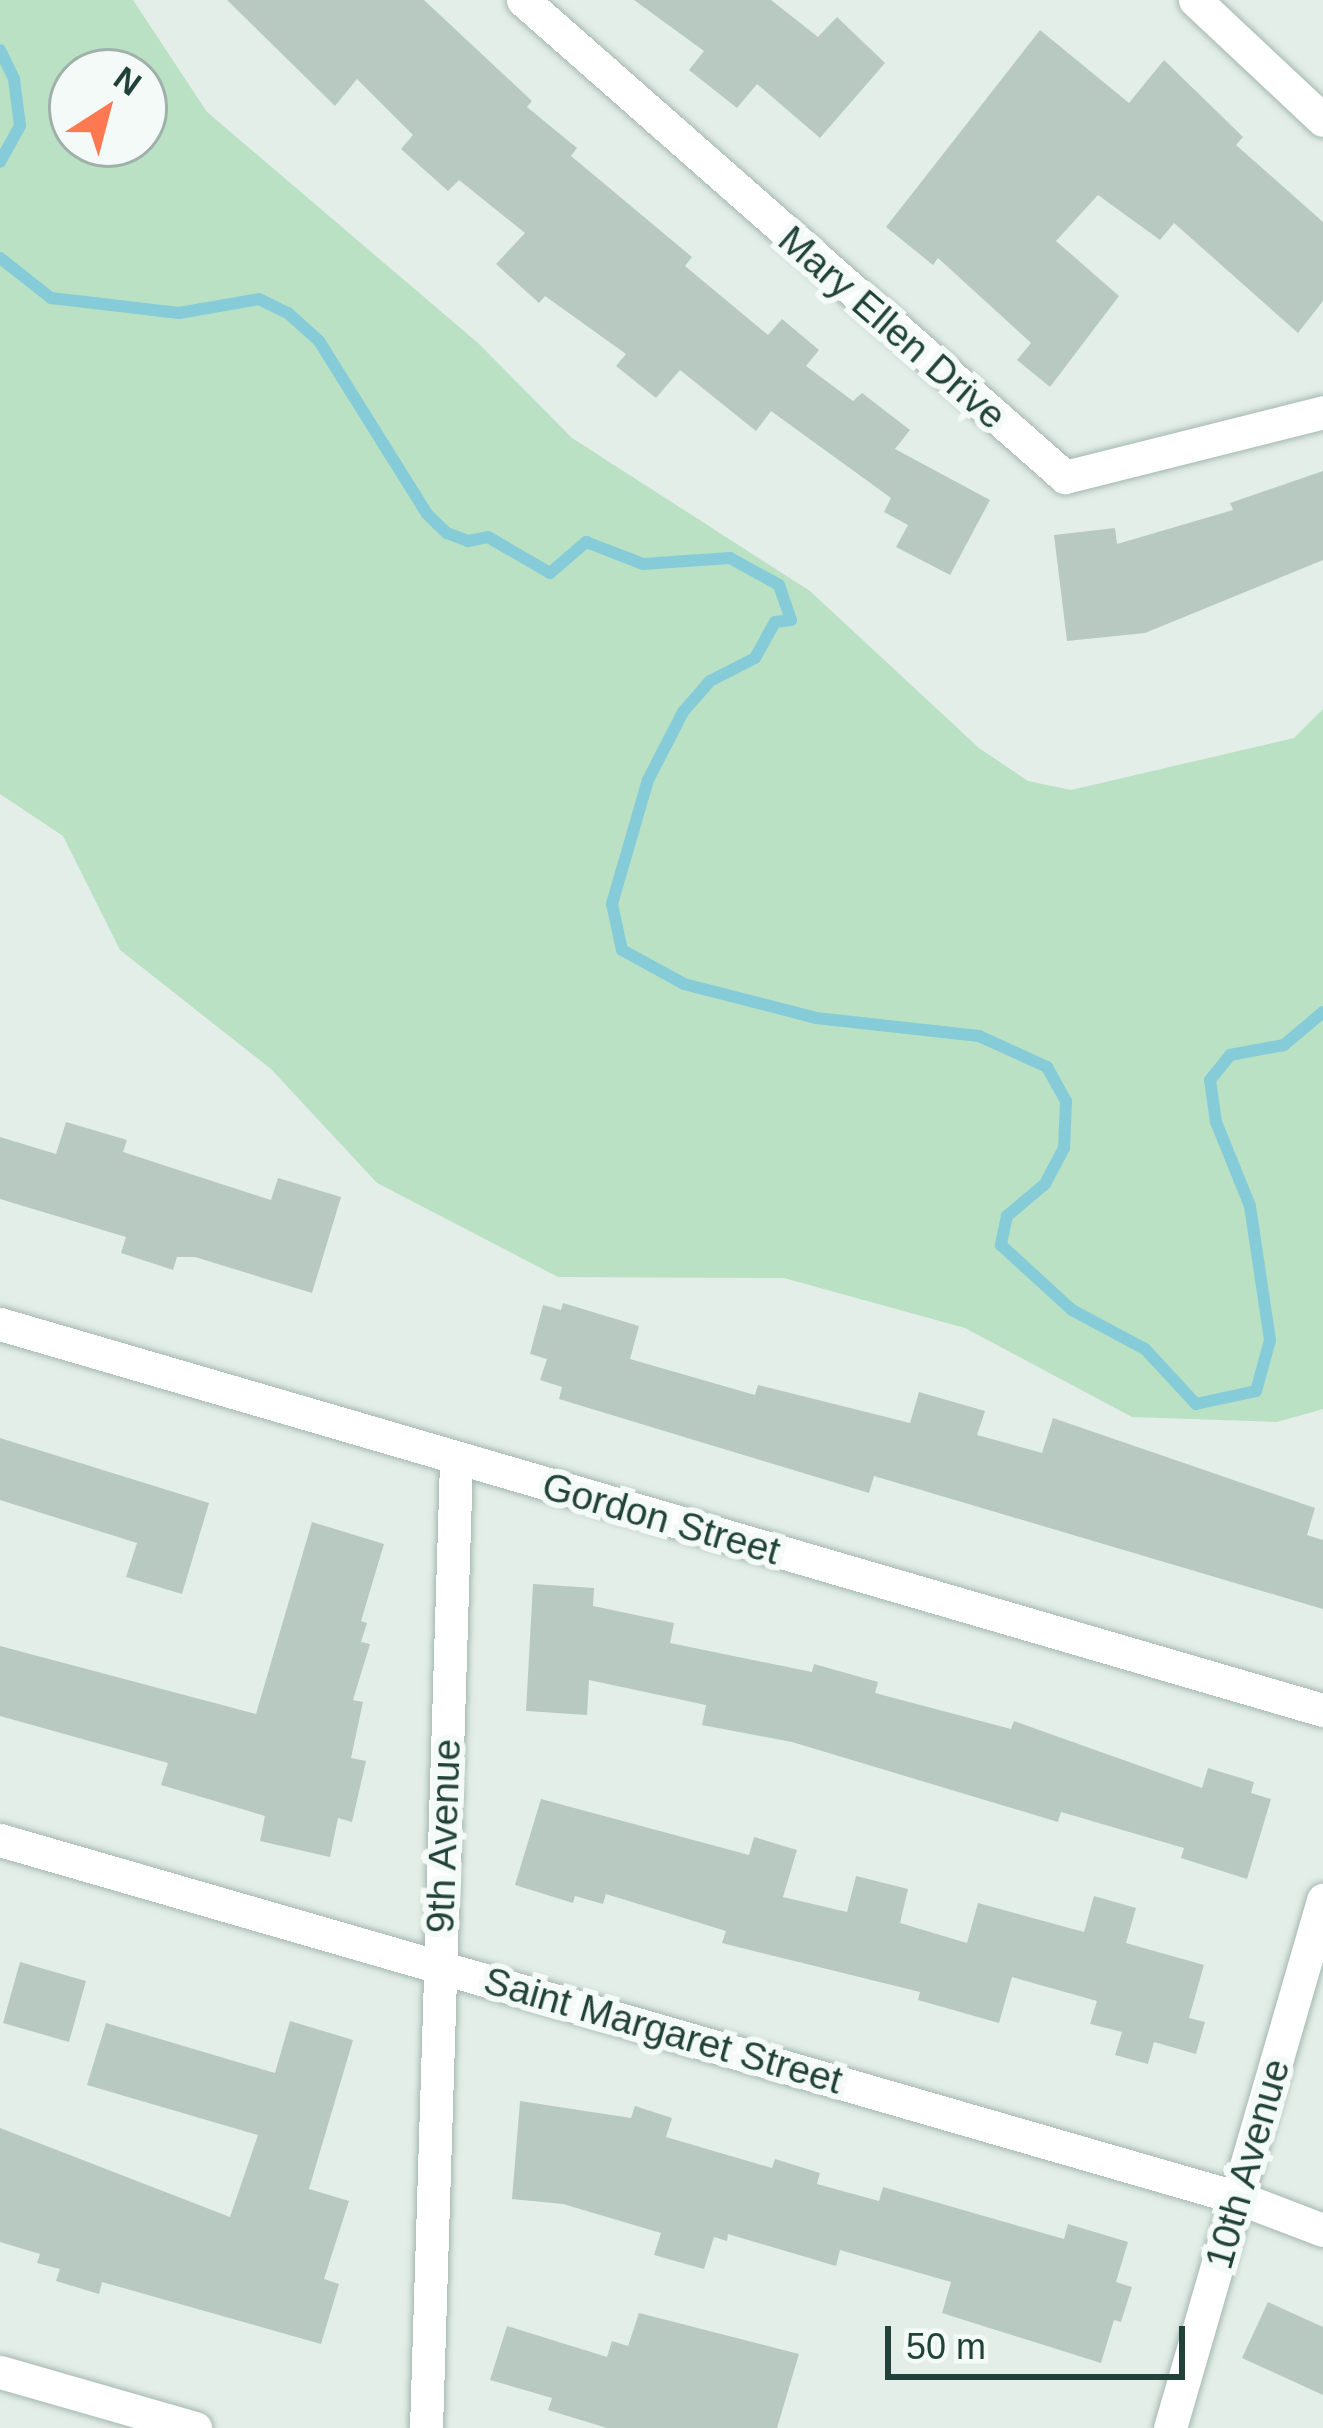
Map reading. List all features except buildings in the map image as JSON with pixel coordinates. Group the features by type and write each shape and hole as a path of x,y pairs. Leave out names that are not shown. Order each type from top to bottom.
{"street":[{"name":"Mary Ellen Drive","path":"523,0 1064,477 1323,412"},
{"path":"1195,0 1323,120"},
{"name":"Gordon Street","path":"0,1324 1323,1710"},
{"name":"9th Avenue","path":"426,2428 456,1460"},
{"name":"Saint Margaret Street","path":"0,1840 1239,2198 1323,2230"},
{"name":"10th Avenue","path":"1171,2428 1323,1900"},
{"path":"0,2372 195,2428"}],"green space":[{"path":"0,0 133,0 165,48 48,48 48,168 168,168 168,53 207,112 478,343 572,438 810,591 979,748 1028,781 1071,790 1294,738 1323,709 1323,1409 1277,1422 1132,1417 965,1328 784,1278 558,1277 377,1183 271,1069 120,950 63,836 0,794"}],"waterway":[{"path":"0,50 14,79 20,126 0,162"},
{"path":"0,258 51,298 179,313 259,299 288,313 319,341 427,514 447,533 468,541 488,537 550,573 586,542 643,564 730,558 779,585 791,620 775,622 755,658 710,681 683,712 648,780 612,904 622,950 684,984 816,1018 979,1036 1047,1067 1066,1101 1064,1148 1045,1184 1007,1216 1001,1245 1072,1310 1145,1349 1196,1404 1256,1391 1270,1340 1250,1206 1216,1122 1210,1080 1230,1055 1284,1045 1323,1012"}]}
